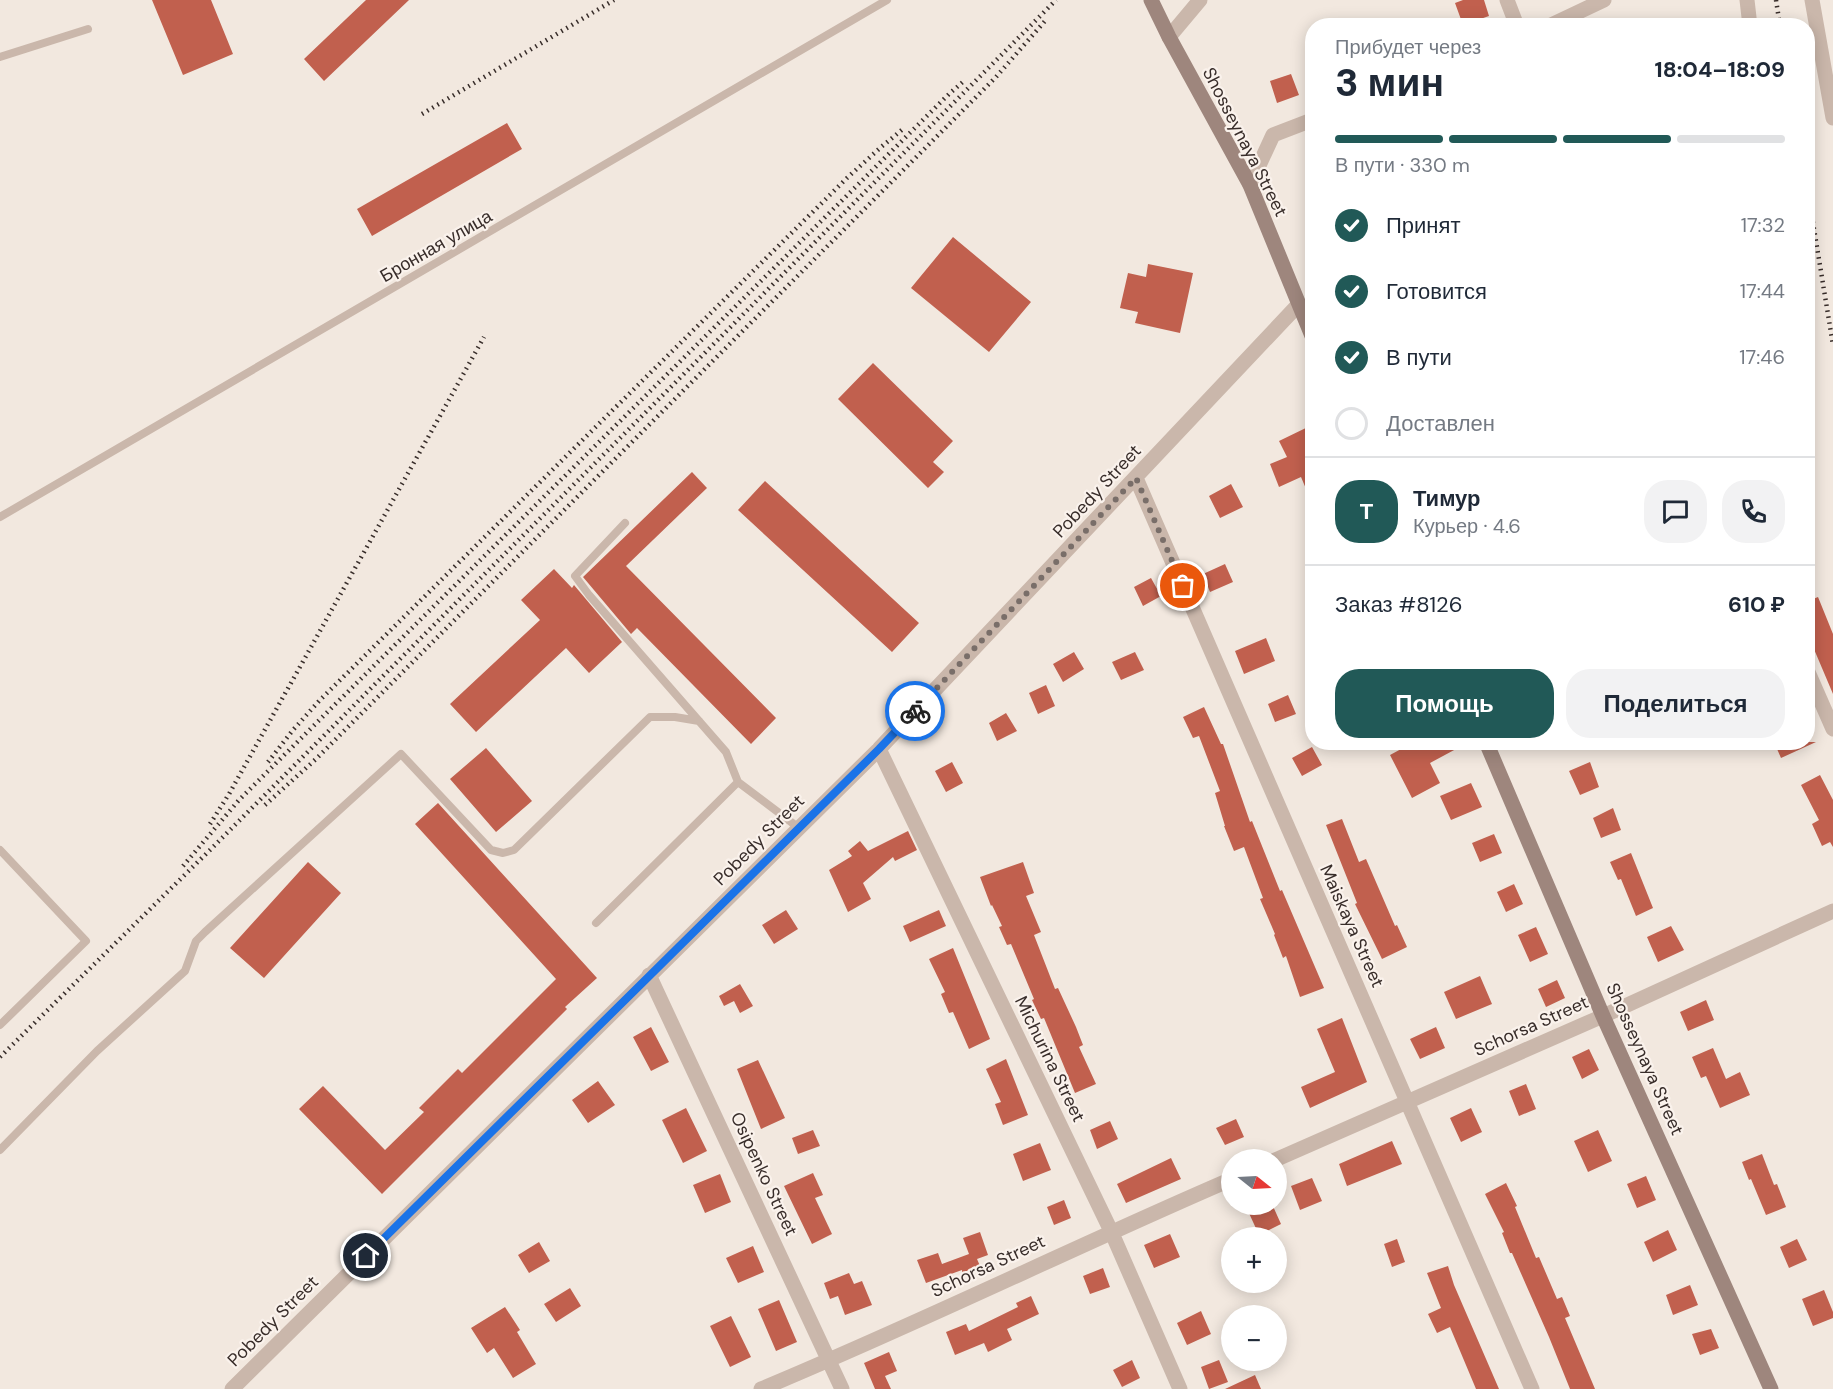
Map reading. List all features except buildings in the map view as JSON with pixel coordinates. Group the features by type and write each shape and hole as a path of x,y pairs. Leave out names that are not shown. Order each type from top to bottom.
{"main road":[{"name":"Shosseynaya Street","path":"1151,0 1250,185 1305,319"},
{"name":"Shosseynaya Street","path":"1489,750 1603,1016 1771,1389"}],"street":[{"path":"1169,37 1200,0"},
{"path":"1507,0 1514,18"},
{"path":"1566,18 1604,0"},
{"path":"1747,0 1749,18"},
{"path":"1812,0 1833,118"},
{"path":"1250,185 1273,135 1305,123"},
{"name":"Pobedy Street","path":"232,1389 879,749 1299,304"},
{"name":"Maiskaya Street","path":"1136,478 1532,1389"},
{"path":"1815,688 1833,729"},
{"name":"Michurina Street","path":"879,749 1111,1231 1180,1389"},
{"name":"Schorsa Street","path":"1287,1155 1603,1016 1833,911"},
{"name":"Osipenko Street","path":"650,975 842,1389"},
{"name":"Schorsa Street","path":"761,1389 1221,1184"}],"lane":[{"name":"Бронная улица","path":"0,517 887,0"},
{"path":"0,57 88,28"},
{"path":"626,523 575,576 726,752 738,782 799,828"},
{"path":"0,1150 97,1051 185,970 196,941 205,932 401,754 491,850 503,853 513,850 651,717 675,717 699,721"},
{"path":"596,922 738,782"},
{"path":"0,850 86,941 0,1025"}],"railway":[{"path":"422,114 614,0"},
{"path":"0,1057 211,849 1056,0"},
{"path":"1776,0 1779,18"},
{"path":"265,805 316,759 996,77 1045,21"},
{"path":"183,866 239,800 964,81"},
{"path":"268,762 319,701 847,178 903,129"},
{"path":"1815,235 1833,345"},
{"path":"210,824 229,794 484,337"}],"way so far":[{"path":"915,711 1136,478 1183,586"}],"route":[{"path":"366,1256 915,711"}]}
